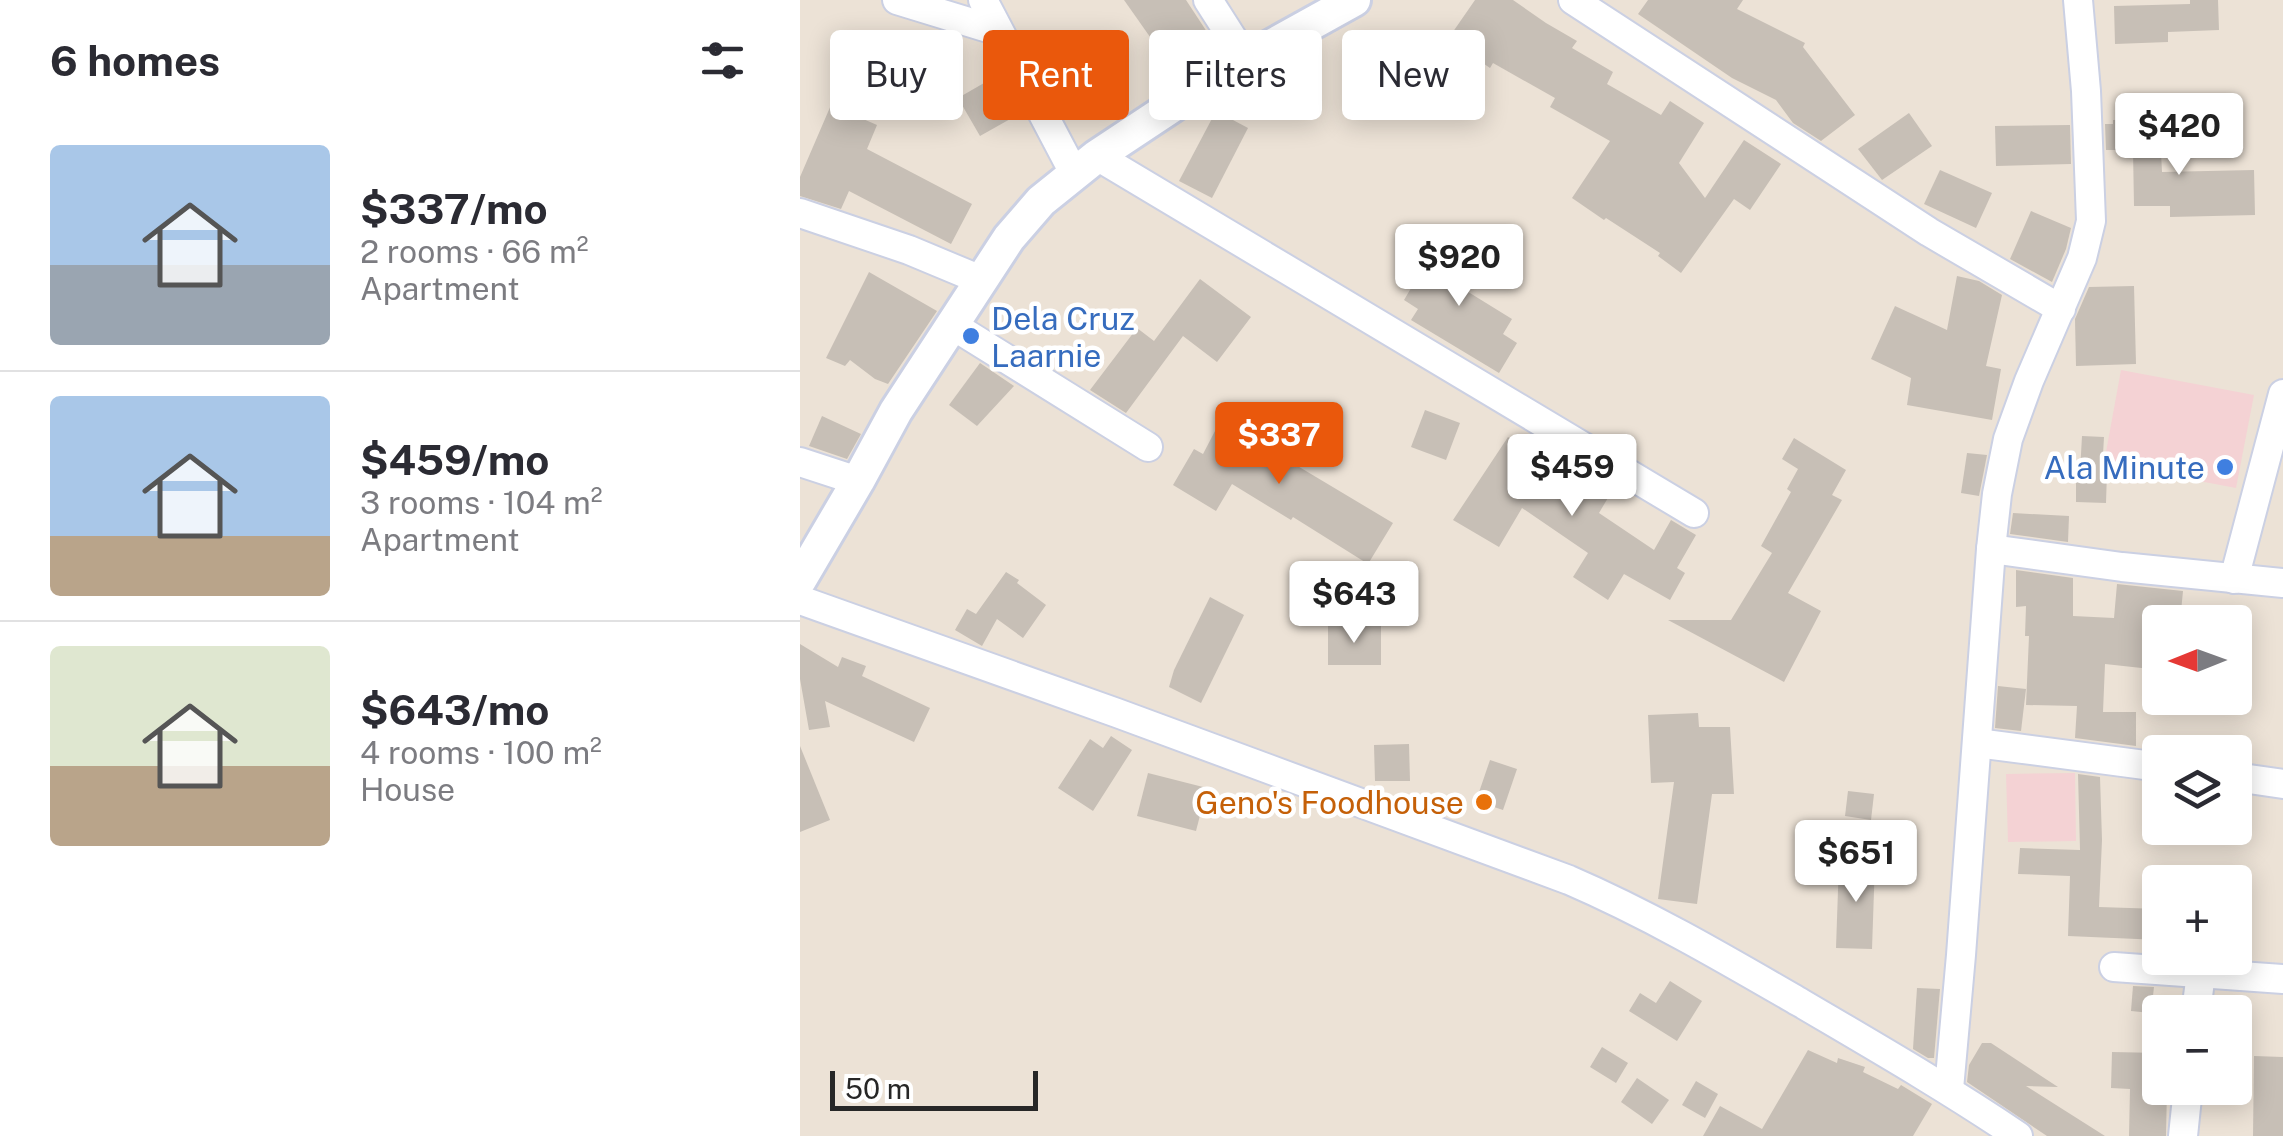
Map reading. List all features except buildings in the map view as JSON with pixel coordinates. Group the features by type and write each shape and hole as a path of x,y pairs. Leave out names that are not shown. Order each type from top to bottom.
{"street":[{"path":"897,0 992,30"},
{"path":"983,0 997,30"},
{"path":"1208,0 1227,30"},
{"path":"1301,30 1354,0"},
{"path":"1573,0 1929,232 2061,309"},
{"path":"1949,1089 1998,494 2008,439 2082,258 2092,220 2078,0"},
{"path":"1056,120 1085,164 1694,513"},
{"path":"800,580 896,412 1009,238 1085,164 1151,120"},
{"path":"800,212 981,280"},
{"path":"952,325 1148,447"},
{"path":"2234,579 2283,394"},
{"path":"800,462 858,481"},
{"path":"1991,549 2283,583"},
{"path":"800,600 1569,880 1666,926 1949,1089 2018,1136"},
{"path":"1977,743 2142,766"},
{"path":"2252,779 2283,784"},
{"path":"2114,966 2142,968"},
{"path":"2228,975 2283,979"},
{"path":"2182,1136 2186,1105"}],"shaded area":[{"path":"2121,370 2254,395 2236,488 2104,463"},
{"path":"2075,773 2076,841 2008,842 2006,774"}],"place":[{"name":"Dela Cruz Laarnie","path":"971,336"},
{"name":"Ala Minute","path":"2225,467"},
{"name":"Geno's Foodhouse","path":"1484,802"}]}
